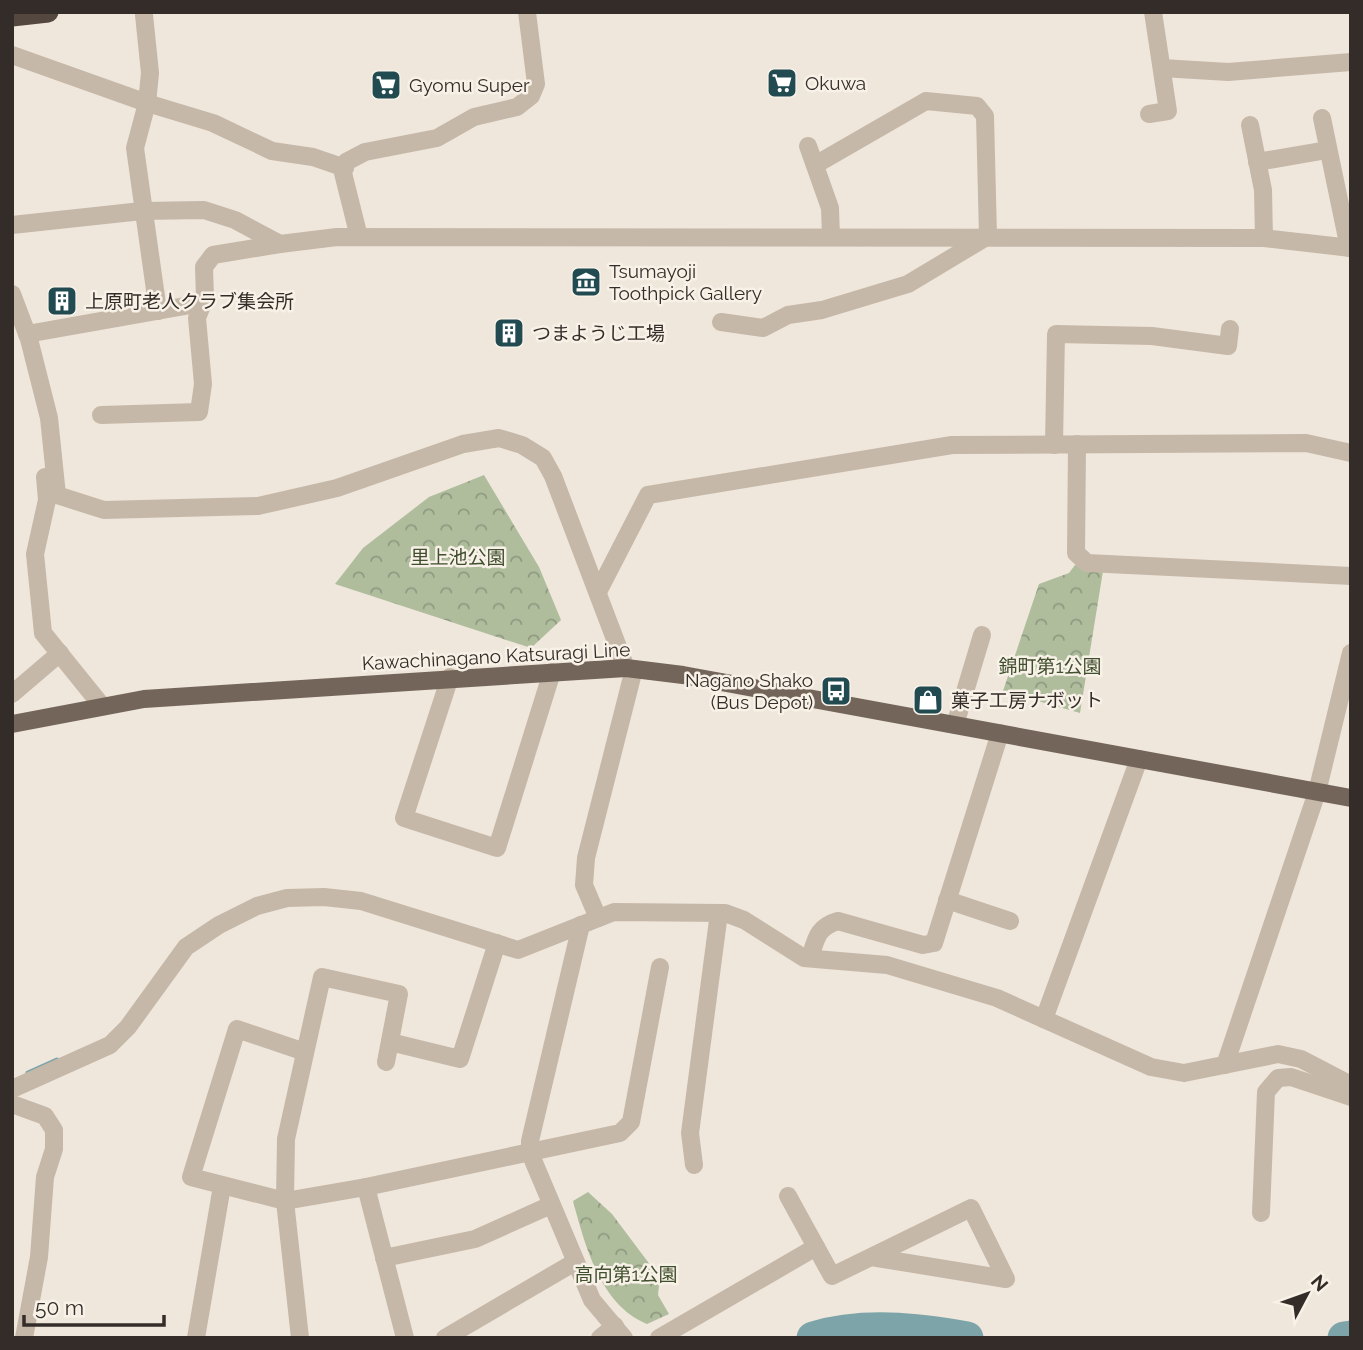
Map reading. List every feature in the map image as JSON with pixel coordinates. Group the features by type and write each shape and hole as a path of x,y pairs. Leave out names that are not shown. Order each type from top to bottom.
{"highway":[{"path":"12,16 48,12"}],"main road":[{"name":"Kawachinagano Katsuragi Line","path":"12,724 144,699 450,677 630,668 1351,798"}],"street":[{"path":"359,237 343,173 346,162 365,152 437,138 474,117 517,107 531,96 536,84 527,12"},
{"path":"1149,114 1168,111 1153,12"},
{"path":"144,15 150,74 147,103 135,148 158,311"},
{"path":"12,55 147,103 213,123 272,151 313,156 345,167"},
{"path":"1163,68 1228,72 1351,62"},
{"path":"815,165 926,101 976,106 985,116 988,236"},
{"path":"101,415 199,412 203,384 197,318 205,298 204,267 213,255 279,244 359,237 988,236 1264,238 1350,248 1322,118"},
{"path":"1250,125 1263,190 1264,238"},
{"path":"808,146 831,208 831,237"},
{"path":"1257,162 1327,150"},
{"path":"12,225 142,211 204,209 235,220 279,244"},
{"path":"721,322 762,328 788,315 822,310 908,284 988,236"},
{"path":"12,293 23,338 49,418 57,495 104,510 258,506 337,488 463,444 499,438 522,445 543,458 553,476 630,668 586,858 584,885 598,918"},
{"path":"23,338 202,303"},
{"path":"1054,444 1056,334 1152,336 1228,346 1230,329"},
{"path":"49,418 44,455 47,500 35,554 43,633 102,706"},
{"path":"598,592 648,495 952,444 1306,443 1351,453"},
{"path":"1077,444 1076,553 1087,563 1351,576"},
{"path":"955,725 982,635"},
{"path":"12,694 60,653"},
{"path":"1225,1065 1317,792 1351,653"},
{"path":"450,677 404,818 497,848 552,671"},
{"path":"810,958 817,933 826,924 838,921 923,945 934,943 1000,733"},
{"path":"1044,1020 1139,759"},
{"path":"12,1089 110,1045 128,1027 186,947 257,906 287,898 361,901 518,950 614,912 719,913 744,920 804,958 887,965 997,998 1150,1067 1184,1073 1278,1054 1301,1059 1351,1085"},
{"path":"947,900 1010,921"},
{"path":"694,1165 690,1133 719,913"},
{"path":"581,925 530,1141 530,1153 592,1300 613,1334"},
{"path":"390,1042 460,1059 497,943"},
{"path":"305,1052 237,1029 191,1177 285,1201 366,1188 620,1133 631,1122 660,967"},
{"path":"300,1338 285,1201 286,1139 322,977 399,993 386,1062"},
{"path":"1261,1213 1266,1092 1278,1078 1291,1077 1351,1097"},
{"path":"12,1104 45,1116 54,1129 54,1149 45,1177 39,1257 24,1338"},
{"path":"196,1338 222,1186"},
{"path":"366,1188 405,1338"},
{"path":"788,1196 832,1276 971,1208 1006,1279 871,1257"},
{"path":"384,1258 475,1239 551,1205"},
{"path":"659,1338 816,1247"},
{"path":"445,1338 575,1262"}],"green space":[{"name":"里上池公園","path":"484,475 539,567 561,620 531,648 335,584 363,548 429,497"},
{"name":"錦町第1公園","path":"1075,565 1103,571 1080,713 1003,691 1039,584 1069,573"},
{"name":"高向第1公園","path":"588,1192 612,1214 648,1262 659,1285 658,1295 669,1314 647,1324 617,1303 606,1288 589,1254 573,1201"}],"waterway":[{"path":"28,1073 57,1060"},
{"path":"813,1338 871,1329 929,1332 967,1338"},
{"path":"1344,1338 1351,1337"}],"place":[{"name":"Okuwa","path":"782,83"},
{"name":"Gyomu Super","path":"386,85"},
{"name":"Tsumayoji Toothpick Gallery","path":"586,282"},
{"name":"上原町老人クラブ集会所","path":"62,301"},
{"name":"つまようじ工場","path":"509,333"},
{"name":"Nagano Shako (Bus Depot)","path":"836,691"},
{"name":"菓子工房ナボット","path":"928,700"}]}
